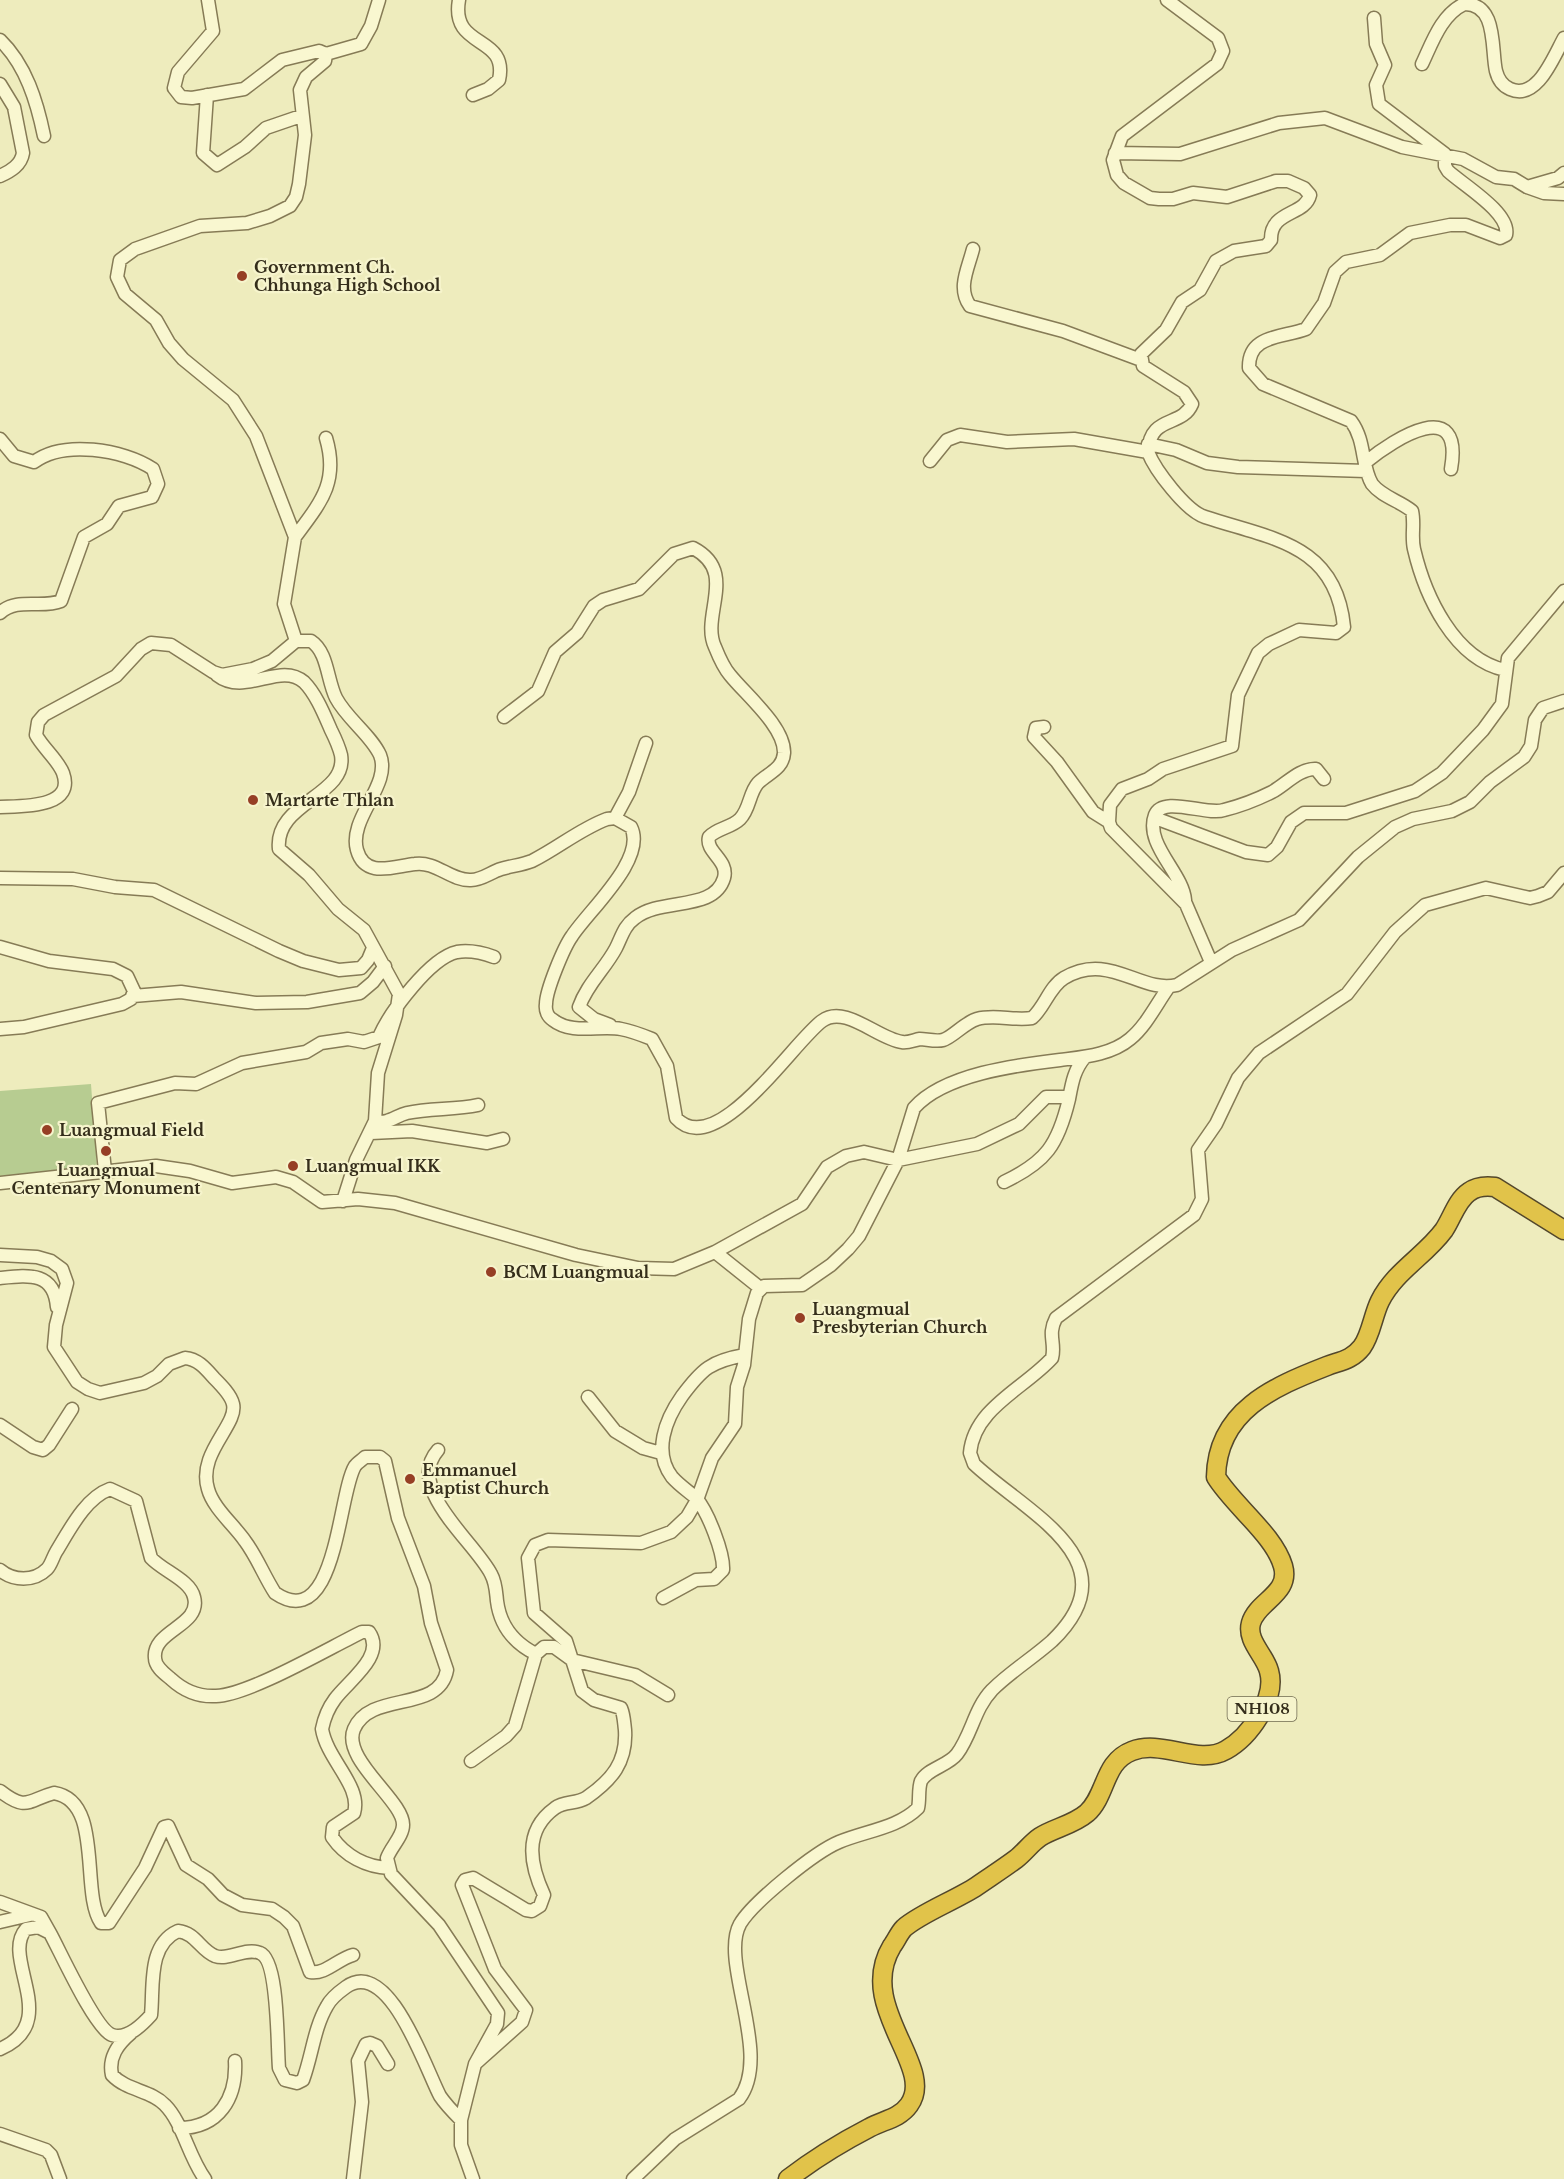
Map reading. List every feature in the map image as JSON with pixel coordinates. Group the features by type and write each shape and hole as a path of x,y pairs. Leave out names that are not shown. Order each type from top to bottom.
{"highway":[{"name":"NH108","path":"788,2179 815,2157 872,2126 901,2115 916,2093 917,2082 894,2026 881,1984 884,1961 903,1929 976,1887 1017,1858 1038,1838 1087,1813 1096,1803 1113,1765 1122,1756 1133,1750 1157,1748 1208,1756 1218,1754 1238,1742 1261,1711 1271,1683 1269,1670 1254,1643 1250,1625 1254,1617 1278,1592 1283,1582 1284,1570 1280,1558 1264,1536 1216,1477 1220,1445 1237,1418 1253,1403 1286,1383 1346,1361 1364,1345 1380,1301 1397,1275 1443,1232 1469,1192 1486,1186 1495,1188 1564,1230"}],"street":[{"path":"208,0 213,31 182,67 173,83 181,97 192,98 249,86 282,60 319,51 326,54 361,44 371,26 379,0"},
{"path":"459,0 457,20 462,28 494,52 500,64 499,80 488,89 473,95"},
{"path":"1141,360 1145,349 1166,330 1182,302 1200,290 1216,261 1234,251 1266,246 1271,240 1271,232 1276,224 1285,214 1305,205 1310,195 1304,188 1288,181 1276,181 1227,197 1193,192 1173,199 1150,198 1124,183 1117,175 1113,168 1115,153 1122,136 1221,58 1223,45 1218,38 1167,0"},
{"path":"1422,64 1442,24 1451,12 1464,4 1478,6 1485,14 1491,27 1496,74 1504,86 1520,93 1530,91 1536,84 1564,38"},
{"path":"1374,18 1376,44 1385,65 1376,85 1379,104 1445,154"},
{"path":"0,40 30,86 37,102 44,136"},
{"path":"295,537 256,436 243,411 211,380 175,351 162,326 125,294 117,277 120,260 146,244 200,226 260,220 290,206 296,197 304,135 300,90 306,77 325,61 326,54"},
{"path":"0,84 14,107 23,153 22,160 15,168 0,176"},
{"path":"207,95 203,153 217,165 245,147 266,129 286,119 301,116"},
{"path":"1115,153 1180,154 1279,123 1325,118 1402,147 1445,154 1483,168 1496,177 1514,179 1544,193 1564,194"},
{"path":"1445,154 1445,166 1448,171 1488,202 1506,226 1506,235 1500,238 1466,225 1450,225 1410,233 1380,255 1346,262 1335,272 1324,303 1306,329 1261,341 1249,363 1252,374 1263,384 1352,421 1358,430 1366,466 1379,491 1412,512 1414,549 1424,580 1459,643 1479,661 1504,670"},
{"path":"1527,187 1558,178 1564,173"},
{"path":"974,249 963,285 964,297 970,306 1063,331 1141,360 1151,372 1184,392 1192,404 1185,414 1156,428 1148,448"},
{"path":"930,461 947,440 960,435 1007,442 1074,439 1176,450 1207,463 1238,467 1366,466 1410,433 1433,426 1446,431 1452,439 1454,447 1451,469"},
{"path":"296,641 284,604 295,537 328,484 331,457 326,438"},
{"path":"0,440 14,456 34,462 43,456 87,448 124,455 153,469 158,484 152,497 119,506 107,524 84,537 61,601 50,604 19,604 0,613"},
{"path":"1109,822 1113,799 1122,789 1148,779 1163,769 1232,746 1240,687 1254,660 1269,644 1299,630 1313,629 1336,633 1344,627 1340,597 1332,579 1319,563 1308,555 1260,533 1205,517 1194,511 1185,503 1148,448"},
{"path":"504,717 538,691 555,652 577,633 594,606 610,597 639,589 660,565 685,549 693,548 706,559 716,578 718,589 711,632 713,643 728,673 774,725 783,746 783,760 755,787 747,810 739,820 709,837 708,845 723,866 724,878 718,888 701,900 665,904 650,908 636,917 625,927 616,949 585,991 579,1007 594,1019 652,1039 667,1066 676,1118 688,1128 705,1127 740,1106 763,1086 813,1029 828,1018 846,1017 883,1037 900,1042 943,1040 977,1019 1032,1017 1039,1012 1059,981 1072,974 1116,971 1168,988"},
{"path":"1155,818 1246,852 1268,855 1277,847 1291,822 1304,813 1346,813 1428,785 1461,755 1493,717 1505,693 1504,670 1516,646 1564,591"},
{"path":"213,672 232,674 253,669 272,661 296,641 311,641 322,651 327,678 339,705 380,756 381,773 356,835 358,853 371,867 380,870 418,863 439,868 459,878 477,879 529,862 597,822 615,818 631,827 634,834 632,850 608,893 570,938 545,1006 547,1013 560,1024 619,1029"},
{"path":"0,807 48,802 62,791 65,783 63,773 36,735 38,722 44,715 116,676 141,649 151,643 171,645 233,684 280,676 297,677 306,684 317,700 342,758 340,768 323,790 288,817 278,838 279,849 309,875 338,909 364,930 396,984 399,1005 378,1073 373,1127 356,1160 343,1201"},
{"path":"715,1252 760,1288 802,1285 831,1265 859,1236 898,1160 914,1108 930,1095 985,1073 1085,1057 1110,1050 1131,1039 1168,988 1186,980 1232,950 1299,920 1358,856 1395,827 1413,819 1452,811 1470,802 1490,782 1524,758 1531,746 1535,720 1543,708 1564,701"},
{"path":"1044,727 1035,728 1034,737 1058,762 1093,812 1109,822 1121,839 1186,904"},
{"path":"615,818 629,792 646,743"},
{"path":"1211,963 1186,904 1185,896 1154,829 1155,818 1161,808 1171,805 1222,811 1272,791 1313,769 1324,779"},
{"path":"633,2179 675,2139 739,2099 745,2092 750,2067 746,2011 735,1948 737,1934 744,1919 761,1901 813,1857 835,1843 911,1815 918,1808 921,1781 927,1774 957,1755 983,1700 1052,1641 1077,1609 1082,1582 1076,1555 1037,1514 975,1464 970,1453 975,1432 986,1417 1052,1358 1054,1351 1050,1333 1056,1318 1194,1215 1202,1198 1198,1150 1216,1124 1247,1065 1259,1053 1347,994 1414,912 1438,899 1486,888 1530,898 1538,896 1548,892 1564,873"},
{"path":"0,879 73,879 115,887 154,890 279,951 303,961 339,970 361,968 368,960 373,948"},
{"path":"0,947 50,961 113,969 132,982 133,996"},
{"path":"105,1172 98,1103 175,1083 196,1084 242,1063 306,1052 321,1043 348,1039 364,1042 379,1037 390,1015 424,975 450,954 466,951 494,957"},
{"path":"0,1029 24,1027 67,1018 122,1004 133,996 181,992 256,1003 307,1002 360,993 373,982 385,966"},
{"path":"1004,1182 1035,1167 1048,1152 1057,1136 1076,1069 1085,1057"},
{"path":"0,1183 156,1166 190,1171 232,1183 276,1177 293,1182 322,1202 358,1199 395,1203 576,1255 650,1270 674,1269 715,1252 802,1204 827,1167 846,1156 864,1152 898,1160 977,1144 1019,1124 1046,1097 1069,1097"},
{"path":"373,1127 406,1114 456,1110 478,1105"},
{"path":"373,1127 487,1143 503,1139"},
{"path":"0,1255 37,1257 57,1264 65,1275 66,1284 58,1314 54,1347 77,1382 88,1389 100,1393 144,1383 157,1376 169,1364 185,1358 200,1363 216,1380 233,1402 233,1410 232,1417 213,1447 207,1469 207,1487 211,1497 246,1542 275,1593 281,1597 290,1600 308,1597 321,1583 338,1537 355,1467 365,1457 380,1457 385,1461 398,1518 424,1586 431,1623 447,1670 446,1678 437,1690 372,1712 358,1723 352,1735 356,1753 402,1819 402,1831 387,1858 389,1868 439,1925 498,2013 497,2024 475,2064 461,2120 461,2145 473,2179"},
{"path":"0,1278 39,1279 48,1282 56,1294 58,1314"},
{"path":"475,2064 522,2022 526,2010 495,1969 462,1885 465,1880 473,1878 526,1910 532,1911 540,1906 544,1895 533,1871 530,1853 543,1822 555,1808 587,1797 618,1768 625,1754 621,1708 587,1697 578,1683 562,1636 534,1613 527,1568 530,1551 541,1541 548,1540 650,1541 680,1525 697,1500 712,1458 735,1424 736,1387 744,1355 749,1319 760,1288"},
{"path":"663,1598 696,1580 714,1579 723,1570 723,1557 697,1500 673,1478 661,1453 669,1421 691,1384 710,1365 744,1355"},
{"path":"588,1396 615,1431 643,1448 661,1453"},
{"path":"0,1425 33,1447 43,1450 49,1445 72,1409"},
{"path":"438,1450 430,1458 429,1482 436,1501 492,1575 500,1617 509,1633 524,1648 536,1654"},
{"path":"0,1570 12,1577 24,1579 37,1576 48,1568 86,1508 110,1489 136,1501 152,1558 158,1565 188,1586 194,1594 193,1613 158,1645 154,1658 157,1665 180,1687 202,1696 230,1695 362,1632 369,1632 373,1638 374,1648 370,1658 335,1699 322,1729 333,1760 356,1797 354,1813 333,1827 332,1837 354,1858 378,1868 389,1868"},
{"path":"471,1761 506,1736 515,1726 536,1654 544,1647 554,1647 572,1660 626,1672 668,1695"},
{"path":"0,1791 23,1804 30,1804 54,1793 72,1800 79,1811 88,1847 94,1904 101,1923 109,1923 145,1868 160,1833 164,1827 168,1826 186,1865 208,1879 223,1895 242,1905 272,1909 284,1917 292,1926 310,1972 326,1969 340,1959 353,1955"},
{"path":"0,1902 46,1922 78,1988 104,2028 111,2035 122,2036 132,2032"},
{"path":"0,1922 32,1914"},
{"path":"0,2049 16,2040 26,2018 27,2001 15,1951 17,1938 26,1929 32,1927 51,1933"},
{"path":"205,2179 193,2163 175,2117 163,2103 121,2085 112,2075 110,2066 117,2048 151,2015 155,1960 163,1942 178,1931 187,1932 213,1955 221,1957 257,1951 264,1955 269,1963 274,1984 279,2068 285,2080 297,2083 303,2080 328,2004 350,1984 366,1982 375,1985 390,1999 404,2019 442,2099 461,2120"},
{"path":"353,2179 362,2102 358,2061 366,2044 377,2046 388,2064"},
{"path":"179,2128 194,2128 224,2109 233,2090 235,2061"},
{"path":"0,2134 45,2150 51,2155 60,2179"}],"green space":[{"name":"Luangmual Field","path":"91,1084 97,1168 0,1176 0,1091"}],"place":[{"name":"Government Ch. Chhunga High School","path":"242,276"},
{"name":"Martarte Thlan","path":"253,800"},
{"name":"Luangmual Field","path":"47,1130"},
{"name":"Luangmual Centenary Monument","path":"106,1151"},
{"name":"Luangmual IKK","path":"293,1166"},
{"name":"BCM Luangmual","path":"491,1272"},
{"name":"Luangmual Presbyterian Church","path":"800,1318"},
{"name":"Emmanuel Baptist Church","path":"410,1479"}]}
